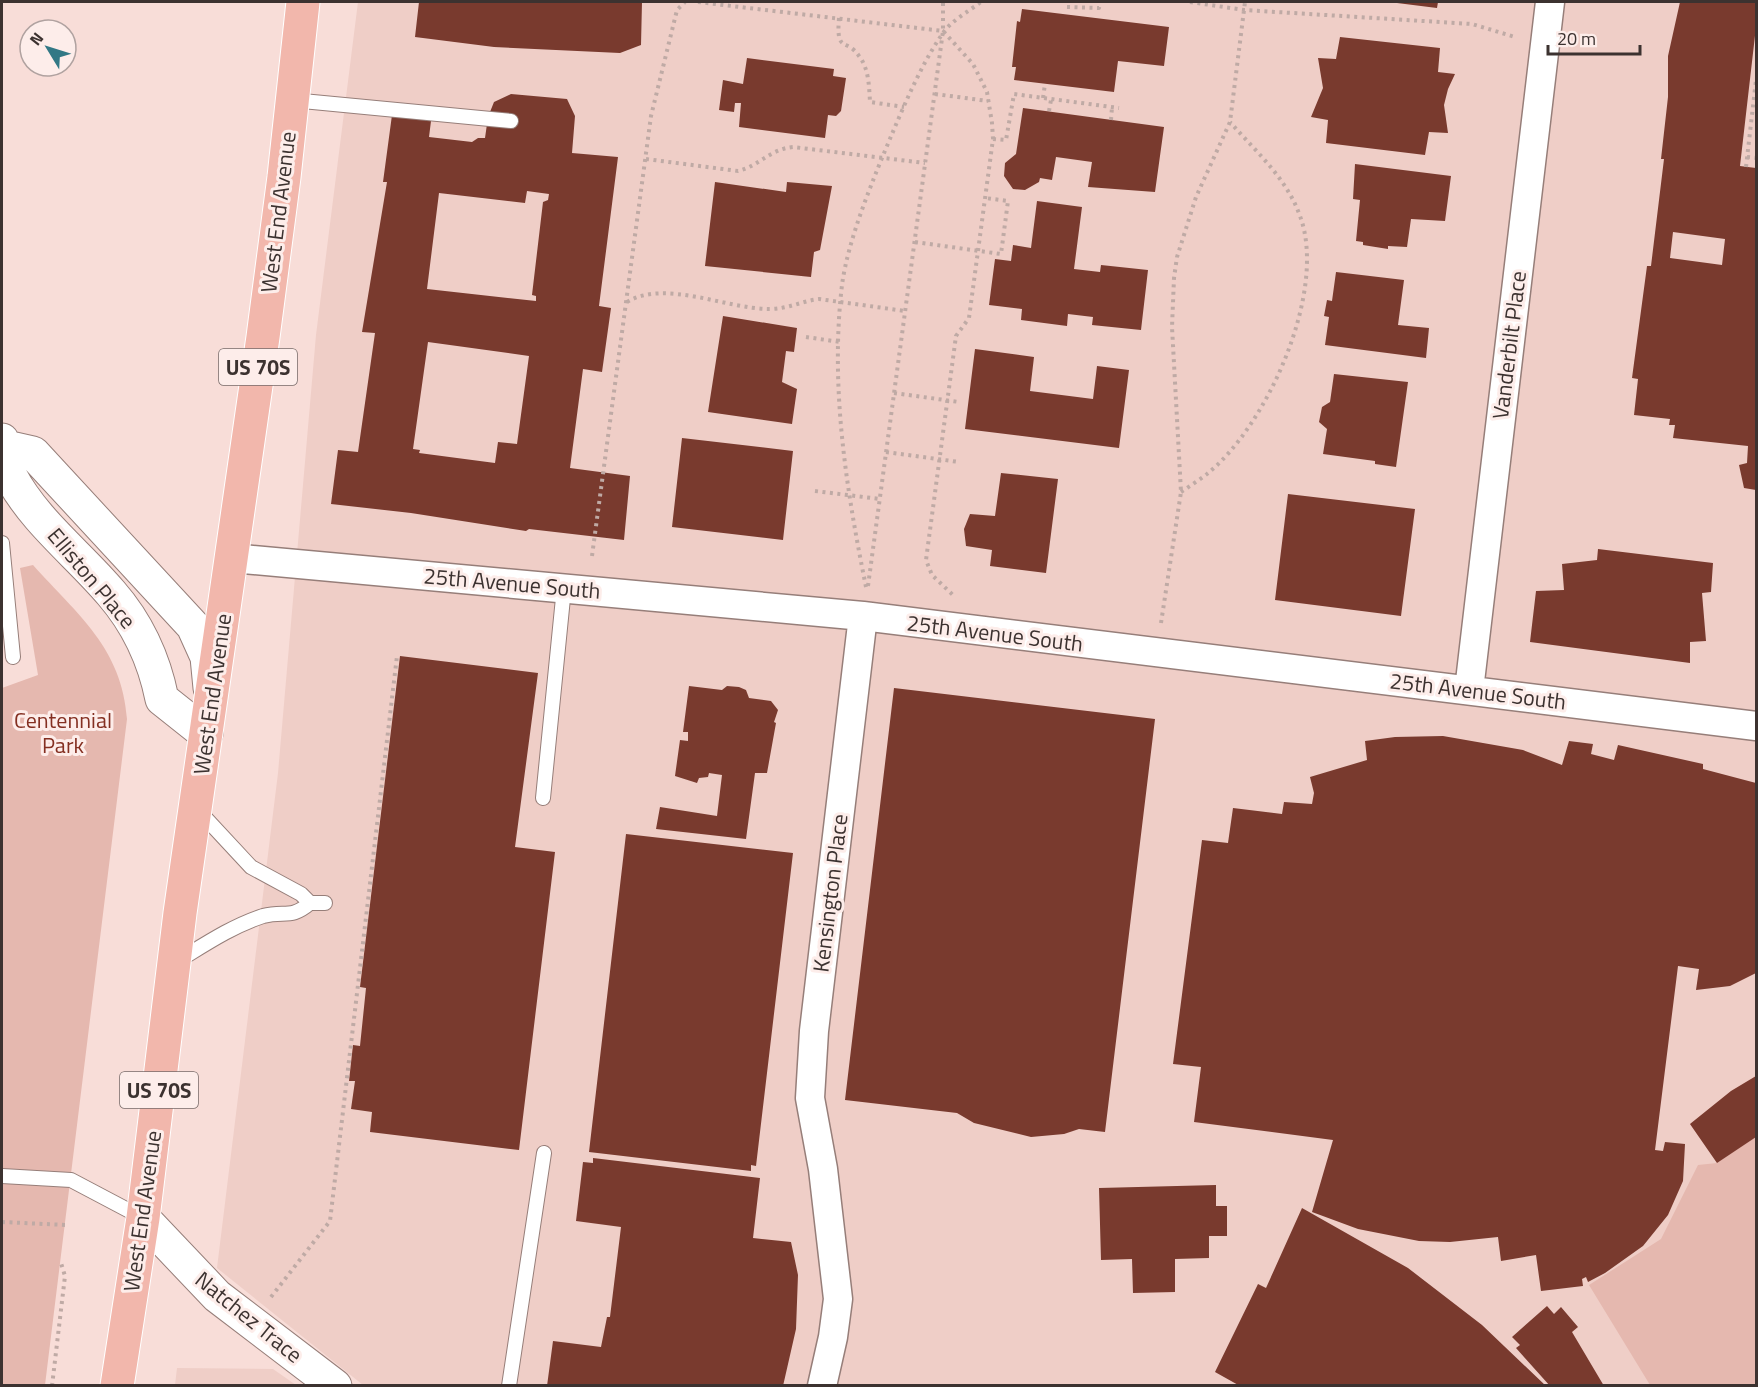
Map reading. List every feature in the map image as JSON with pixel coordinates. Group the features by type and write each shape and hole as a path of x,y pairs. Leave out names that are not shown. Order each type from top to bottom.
{"main road":[{"name":"West End Avenue","path":"117,1386 143,1218 174,963 232,558 303,2"},
{"name":"Elliston Place","path":"206,734 162,699 155,667 130,619 111,593 37,514 8,473 2,452 33,453 193,626 207,657 211,701"},
{"name":"Natchez Trace","path":"143,1218 217,1296 335,1386"}],"street":[{"name":"Vanderbilt Place","path":"1469,690 1550,2"},
{"name":"25th Avenue South","path":"232,558 863,616 1756,726"},
{"name":"Kensington Place","path":"822,1386 833,1337 838,1299 823,1169 810,1098 814,1030 863,616"}],"lane":[{"path":"292,100 512,121"},
{"path":"2,543 13,657"},
{"path":"543,798 564,588"},
{"path":"196,808 251,867 301,894 310,903"},
{"path":"174,963 217,936 264,916 298,914 310,903 325,903"},
{"path":"509,1386 544,1153"},
{"path":"2,1176 71,1180 143,1218"}],"path":[{"path":"592,556 651,116 677,10 685,2"},
{"path":"698,2 944,31 973,64 988,101 993,138 969,318 956,336 926,560 937,581 961,600"},
{"path":"943,2 944,31 867,590 849,495 840,400 842,284 882,158 904,107 944,31 981,2"},
{"path":"1067,7 1099,8 1100,2"},
{"path":"1190,2 1244,10 1472,24 1515,37"},
{"path":"1160,626 1181,492 1172,327 1174,278 1177,257 1196,197 1230,122 1245,2"},
{"path":"839,18 839,40 844,47 859,55 869,82 870,102 904,107"},
{"path":"1746,167 1756,80"},
{"path":"1043,98 1045,84"},
{"path":"935,94 988,101"},
{"path":"993,138 1006,141 1014,94 1119,108"},
{"path":"1049,111 1051,100"},
{"path":"1111,120 1112,107"},
{"path":"1181,492 1208,473 1247,428 1278,372 1304,305 1306,248 1301,219 1290,193 1276,172 1230,122"},
{"path":"646,159 729,171 747,169 774,150 793,147 925,163"},
{"path":"1747,157 1756,158"},
{"path":"915,243 1000,254 1008,201 985,198"},
{"path":"626,302 651,292 767,309 790,308 807,300 819,298 905,311"},
{"path":"806,338 840,342"},
{"path":"894,393 959,402"},
{"path":"886,452 959,462"},
{"path":"815,491 880,499"},
{"path":"267,1302 330,1221 397,656"},
{"path":"2,1222 66,1225"},
{"path":"52,1386 65,1276 61,1263"}],"shaded area":[{"path":"358,2 1756,2 1756,1385 363,1385 217,1268 278,773 316,335"},
{"path":"177,1368 273,1369 296,1385 175,1385"}],"green space":[{"name":"Centennial Park","path":"33,565 81,617 107,652 117,672 127,719 45,1385 2,1385 2,688 38,675 20,568"},
{"path":"1756,1076 1756,1385 1650,1385 1589,1285 1661,1239 1698,1165 1717,1163 1690,1124 1731,1091"}],"building":[{"path":"419,2 642,2 641,45 620,53 494,47 415,37"},
{"path":"1389,2 1438,2 1437,8"},
{"path":"1680,2 1756,2 1756,27 1740,166 1756,168 1756,490 1744,488 1739,465 1747,463 1748,446 1673,438 1675,425 1669,425 1670,419 1634,415 1638,379 1632,378 1647,266 1651,266 1664,159 1661,159 1668,97 1668,56","holes":["1673,232 1725,239 1722,265 1670,258"]},
{"path":"1022,9 1169,27 1164,66 1118,61 1114,92 1014,80 1016,67 1012,67 1017,21 1020,22"},
{"path":"1340,37 1440,48 1438,72 1455,74 1444,105 1448,133 1429,132 1425,155 1326,143 1328,120 1311,117 1323,88 1318,58 1336,59"},
{"path":"747,58 834,69 833,76 846,78 841,111 836,116 828,115 825,138 739,127 741,103 735,103 734,112 719,110 723,80 743,84"},
{"path":"511,94 567,99 575,116 572,153 618,157 599,306 611,308 602,372 583,369 570,468 630,476 624,540 529,529 526,531 411,513 331,504 338,450 358,452 375,333 362,332 387,182 383,182 392,115 431,121 429,137 472,142 478,138 485,138 488,117 494,102","holes":["527,191 549,194 548,200 543,202 532,295 536,296 536,301 427,289 439,193 525,203","428,342 529,356 517,444 498,442 495,463 419,453 420,450 413,449"]},
{"path":"1023,108 1164,127 1155,192 1088,187 1092,162 1056,157 1052,180 1040,178 1039,182 1025,190 1013,189 1004,176 1005,163 1016,154"},
{"path":"1355,164 1451,176 1445,221 1411,219 1407,247 1388,246 1388,249 1363,245 1363,242 1356,241 1360,200 1353,199"},
{"path":"715,182 786,192 787,182 832,186 820,250 814,252 811,277 705,266"},
{"path":"1037,201 1082,207 1074,269 1100,272 1101,265 1148,270 1141,330 1092,325 1093,317 1068,314 1067,326 1021,320 1022,309 989,305 995,259 1011,261 1013,245 1031,248"},
{"path":"1336,272 1404,280 1398,325 1429,328 1426,358 1325,345 1329,317 1324,316 1327,300 1332,301"},
{"path":"723,316 797,328 794,352 786,351 782,382 797,389 792,424 708,412"},
{"path":"975,349 1034,357 1030,391 1093,399 1097,366 1129,370 1119,448 965,429"},
{"path":"1334,374 1408,382 1396,467 1375,464 1375,461 1323,454 1327,429 1319,422 1322,407 1330,402"},
{"path":"682,438 793,451 783,540 672,527"},
{"path":"1001,473 1058,479 1046,573 990,566 992,550 966,546 964,529 970,514 995,516"},
{"path":"1288,494 1415,509 1401,616 1275,600"},
{"path":"1598,549 1713,563 1711,592 1702,593 1706,641 1690,642 1690,663 1530,642 1536,591 1564,590 1562,564 1597,560"},
{"path":"400,656 538,673 515,847 555,852 519,1150 370,1132 372,1112 351,1109 355,1081 349,1081 353,1045 360,1046 366,988 360,987"},
{"path":"689,686 722,690 727,686 739,687 746,690 749,698 771,701 778,710 774,722 776,723 767,773 755,773 746,839 656,829 660,807 717,816 722,775 709,773 708,777 699,778 697,783 675,776 680,740 688,741 688,732 683,732"},
{"path":"894,688 1155,719 1105,1132 1079,1129 1064,1134 1031,1137 974,1123 957,1113 845,1100"},
{"path":"1443,736 1523,750 1562,765 1569,741 1593,744 1591,754 1614,760 1618,745 1703,764 1703,769 1756,783 1756,973 1730,986 1696,990 1699,969 1678,966 1655,1150 1663,1151 1665,1142 1685,1144 1683,1181 1668,1215 1643,1246 1605,1273 1588,1282 1586,1277 1582,1279 1583,1286 1541,1291 1536,1255 1501,1261 1498,1237 1450,1242 1419,1241 1358,1229 1312,1212 1333,1140 1194,1122 1201,1067 1173,1064 1202,840 1228,843 1233,808 1282,814 1284,802 1312,804 1314,793 1310,777 1367,760 1365,741 1395,737"},
{"path":"626,834 793,853 756,1166 751,1165 751,1171 589,1152"},
{"path":"1756,1076 1756,1137 1717,1163 1690,1124 1731,1091"},
{"path":"593,1158 760,1178 753,1238 791,1242 798,1275 796,1329 783,1386 547,1386 553,1341 601,1347 607,1317 610,1317 621,1227 576,1221 583,1162 593,1163"},
{"path":"1216,1185 1216,1206 1227,1206 1227,1236 1209,1236 1209,1258 1175,1259 1175,1292 1133,1293 1132,1259 1101,1260 1099,1188"},
{"path":"1302,1208 1408,1268 1482,1325 1546,1386 1240,1386 1215,1372 1258,1284 1266,1288"},
{"path":"1547,1306 1554,1314 1561,1307 1578,1327 1572,1332 1604,1386 1550,1386 1516,1348 1520,1345 1512,1337"}]}
